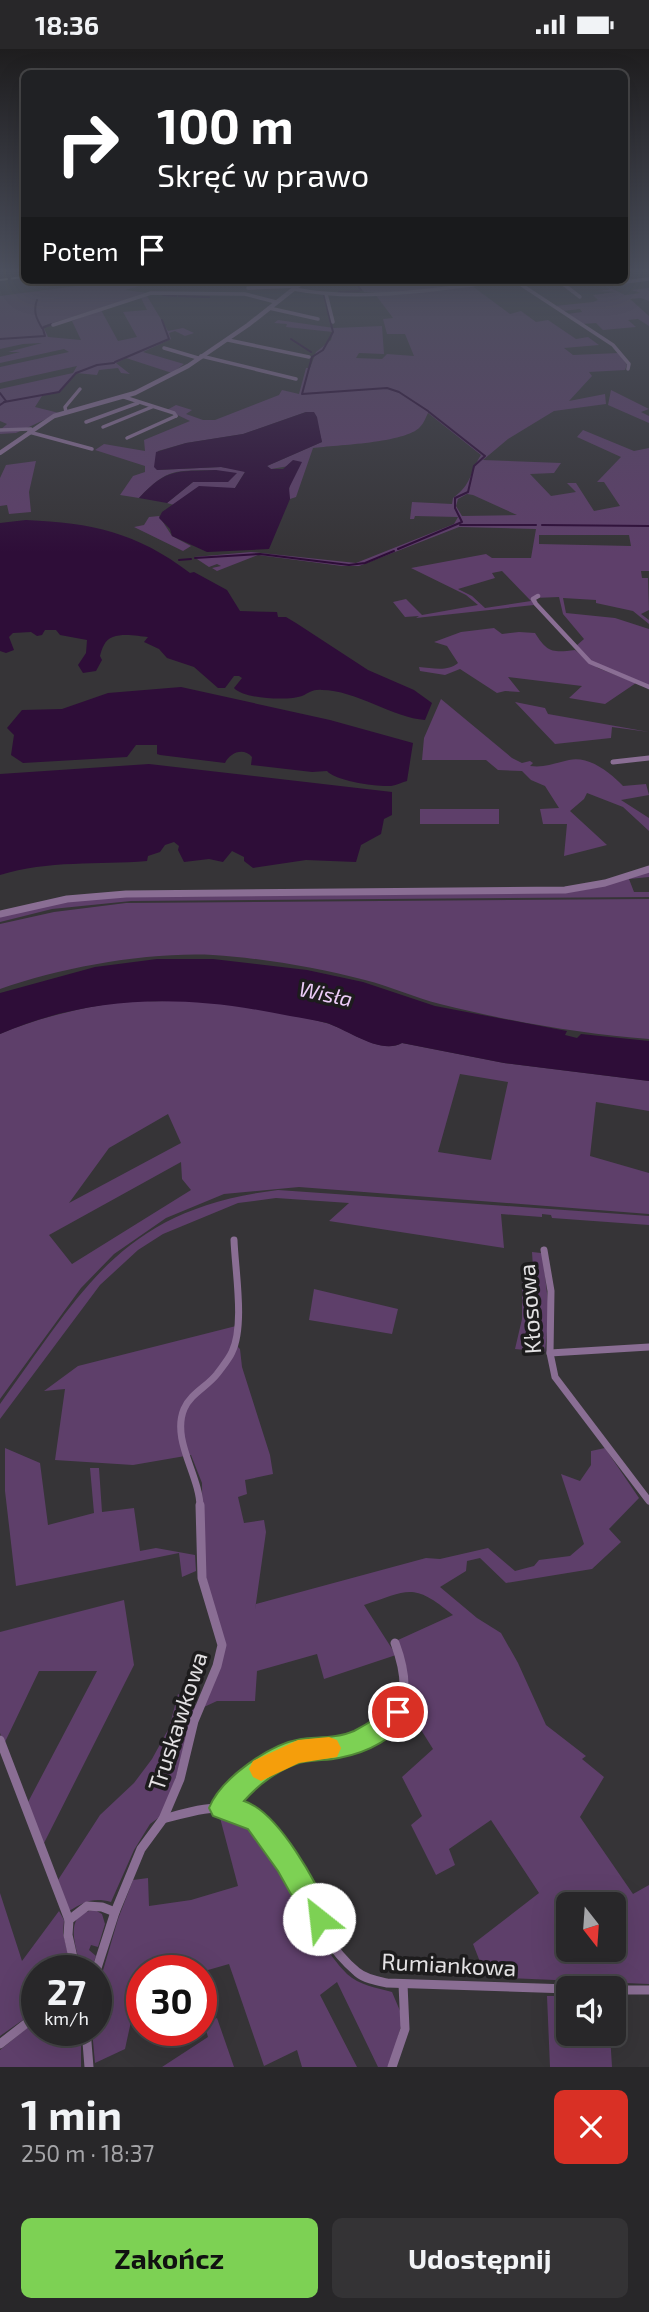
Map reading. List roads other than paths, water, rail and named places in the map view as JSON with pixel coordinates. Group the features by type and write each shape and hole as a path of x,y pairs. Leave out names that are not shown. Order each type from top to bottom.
{"street":[{"path":"0,453 31,430 66,412 124,397 152,386 186,365"},
{"path":"235,365 296,379"},
{"path":"66,412 65,407 80,389"},
{"path":"124,397 176,416 127,438"},
{"path":"86,422 140,403"},
{"path":"103,427 152,407"},
{"path":"0,430 31,430 93,449"},
{"path":"538,596 533,597 536,604 587,660 649,687"},
{"path":"613,762 649,758"},
{"path":"0,914 52,902 116,894 565,890 605,883 649,869"},
{"name":"Truskawkowa","path":"101,1955 114,1912 141,1849 163,1819 180,1779 194,1721 217,1666 222,1645 202,1578 200,1489 187,1458 181,1424 182,1415 190,1400 215,1377 233,1351 239,1327 234,1240"},
{"name":"Kłosowa","path":"544,1250 552,1313 550,1353 555,1377 649,1501"},
{"path":"550,1353 649,1347"},
{"path":"221,1808 253,1774 268,1765 298,1751 339,1747 357,1742 388,1724 404,1702 403,1671 395,1643"},
{"path":"0,1740 69,1920 68,1935 72,1955"},
{"name":"Rumiankowa","path":"163,1819 221,1808 247,1814 257,1820 287,1862 330,1938 358,1973 387,1983 556,1989"},
{"path":"69,1920 87,1906 102,1907 114,1912"},
{"path":"392,2067 405,2029 402,1984"},
{"path":"626,1990 649,1990"},
{"path":"0,2044 21,2028"},
{"path":"87,2046 89,2067"}],"water":[{"path":"306,412 314,412 317,417 322,442 267,466 271,469 283,469 293,460 302,462 289,488 290,499 269,549 207,552 172,536 170,529 159,518 162,512 199,486 235,488 245,472 221,467 157,470 154,467 156,452 186,443 243,434"},
{"path":"216,470 237,473 228,482 193,482 167,503 139,498 158,481 173,473"},
{"path":"26,520 93,527 151,548 190,573 194,572 227,590 240,611 277,612 278,617 286,617 368,670 414,690 432,703 425,720 335,691 316,690 287,698 247,695 234,688 242,678 239,676 234,676 225,688 218,688 194,667 167,658 159,649 144,642 148,637 112,637 103,647 100,656 102,660 96,671 83,673 78,665 86,653 87,640 60,635 56,630 45,630 42,635 37,636 31,632 13,633 9,637 14,650 6,653 0,651 0,523"},
{"path":"181,687 330,720 413,743 407,781 391,786 376,785 357,783 331,775 327,771 312,772 251,765 252,757 245,752 233,754 225,763 160,755 157,754 157,745 136,745 127,757 23,763 11,755 14,735 7,728 22,710 62,709 108,693"},
{"path":"149,764 392,792 392,815 384,819 381,834 361,845 356,862 306,860 253,868 244,861 244,857 232,851 223,862 209,859 184,862 178,850 179,846 174,842 165,845 160,852 148,856 147,861 55,865 0,875 0,774"},
{"name":"Wisła","path":"157,959 213,959 307,970 363,982 435,1006 567,1031 565,1035 577,1038 581,1034 649,1041 649,1081 504,1063 402,1043 384,1046 327,1023 216,1004 143,1002 107,1005 72,1011 0,1034 0,993 95,967"}],"waterway":[{"path":"5,402 59,392 76,373 97,365"},
{"path":"310,365 302,394 387,388 399,392 428,411"},
{"path":"0,393 5,402"},
{"path":"0,405 5,402"},
{"path":"398,549 462,522 455,508 455,498 468,492 474,466 485,456 429,412"},
{"path":"460,525 536,525"},
{"path":"542,525 649,526"},
{"path":"195,558 260,554 349,565 365,563 394,551"},
{"path":"179,560 191,559"}]}
